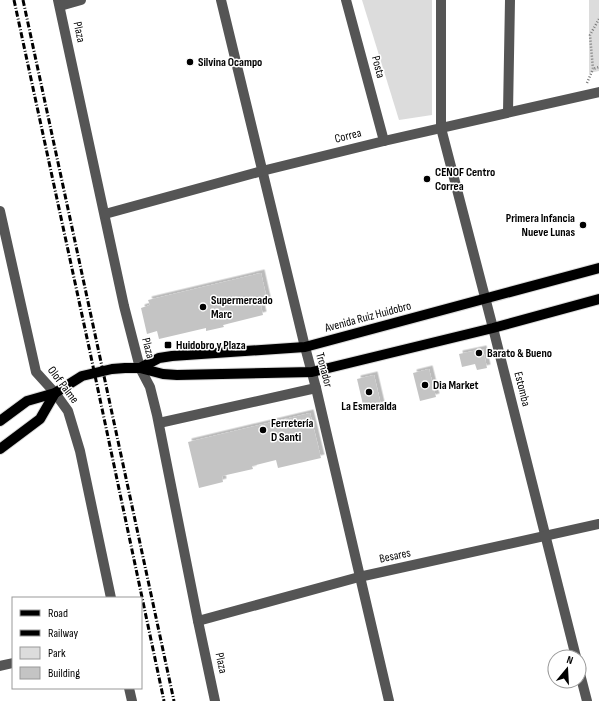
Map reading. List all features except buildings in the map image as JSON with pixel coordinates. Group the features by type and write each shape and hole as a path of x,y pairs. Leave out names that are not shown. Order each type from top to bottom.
{"main road":[{"name":"Avenida Ruiz Huidobro","path":"140,368 159,358 172,356 305,347 599,268"},
{"name":"Avenida Ruiz Huidobro","path":"0,421 27,401 55,393 82,376 112,369 140,368 163,374 177,375 312,372 493,328 599,298"},
{"name":"Avenida Ruiz Huidobro","path":"0,449 40,418 55,393"}],"street":[{"path":"59,3 81,0"},
{"name":"Tronador","path":"221,0 316,388 389,701"},
{"name":"Posta","path":"346,0 384,141"},
{"name":"Estomba","path":"441,0 441,128 574,649"},
{"path":"508,112 510,0"},
{"name":"Plaza","path":"59,3 124,306 140,368 150,387 159,423 215,701"},
{"name":"Correa","path":"105,214 262,171 384,141 599,92"},
{"name":"Olof Palme","path":"0,211 2,232 36,372 55,393 68,411 80,451 111,597"},
{"path":"159,423 316,388"},
{"name":"Besares","path":"198,621 359,577 599,524"},
{"path":"0,666 12,663"},
{"path":"129,689 132,701"},
{"path":"584,689 587,701"}],"path":[{"path":"599,19 590,36 593,69 599,67"}],"green space":[{"path":"362,0 432,0 432,115 399,120"},
{"path":"589,0 599,0 599,71 589,73"}],"railway":[{"path":"14,0 142,597"},
{"path":"23,0 174,701"},
{"path":"142,597 164,701"}],"place":[{"name":"Silvina Ocampo","path":"190,62"},
{"name":"CENOF Centro Correa","path":"427,179"},
{"name":"Primera Infancia Nueve Lunas","path":"583,225"},
{"name":"Supermercado Marc","path":"203,307"},
{"name":"Huidobro y Plaza","path":"168,345"},
{"name":"Barato & Bueno","path":"479,353"},
{"name":"Dia Market","path":"425,385"},
{"name":"La Esmeralda","path":"369,392"},
{"name":"Ferretería D Santi","path":"263,430"}]}
